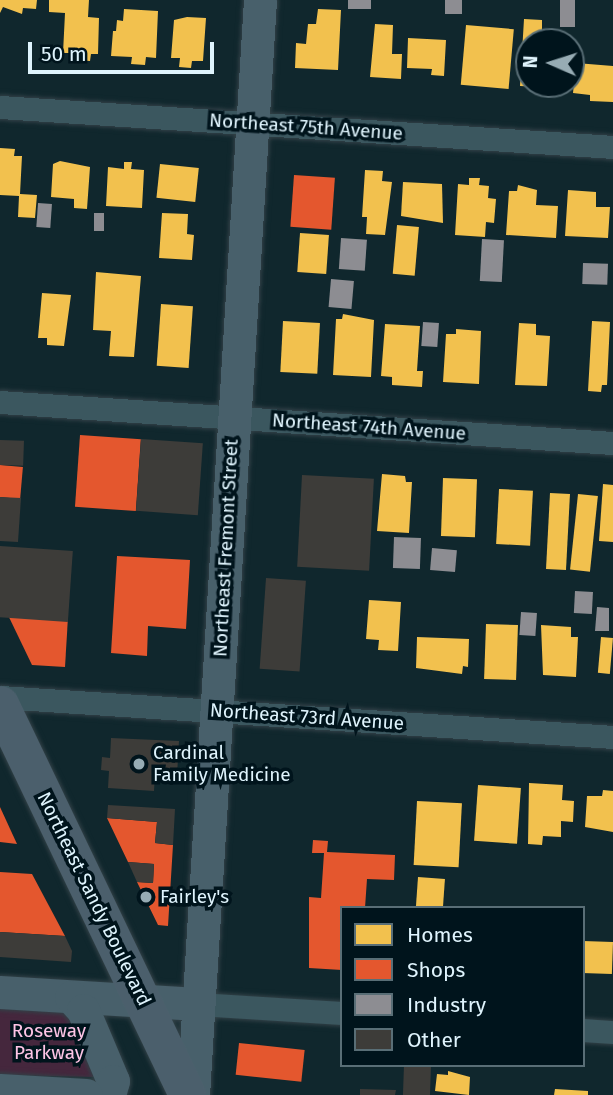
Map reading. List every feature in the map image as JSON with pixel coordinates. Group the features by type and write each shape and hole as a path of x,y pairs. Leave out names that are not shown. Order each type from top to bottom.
{"main road":[{"name":"Northeast Sandy Boulevard","path":"0,704 187,1095"}],"street":[{"name":"Northeast Fremont Street","path":"193,1095 260,0"},
{"name":"Northeast 75th Avenue","path":"0,107 613,147"},
{"name":"Northeast 74th Avenue","path":"0,402 613,443"},
{"name":"Northeast 73rd Avenue","path":"0,697 613,737"},
{"path":"0,992 144,1003 340,1013"},
{"path":"71,997 98,1042 113,1081 109,1095"},
{"path":"585,1030 613,1032"},
{"path":"0,1090 86,1095"}],"green space":[{"name":"Roseway Parkway","path":"0,1004 67,1012 94,1077 0,1075"}],"building: Homes":[{"path":"0,0 37,0 36,9 23,8 22,14 3,7 0,13"},
{"path":"49,0 89,0 88,17 99,18 98,54 91,54 90,61 73,60 73,53 63,53 65,13 49,12"},
{"path":"124,9 158,11 156,58 146,57 145,65 131,64 132,57 111,56 113,31 116,31 117,20 123,21"},
{"path":"318,9 341,10 338,70 295,68 296,43 306,44 308,24 316,24"},
{"path":"187,17 206,18 203,61 192,61 191,68 179,67 180,58 171,58 174,20"},
{"path":"524,19 542,20 542,28 523,28"},
{"path":"375,24 393,25 392,54 402,54 401,79 370,77"},
{"path":"466,25 514,29 509,89 461,85"},
{"path":"408,38 446,40 444,76 431,75 432,69 407,68"},
{"path":"585,64 613,66 613,102 590,101 590,95 585,94"},
{"path":"0,148 15,149 14,156 22,156 20,194 37,195 35,218 18,217 19,196 0,195"},
{"path":"60,161 90,167 87,209 74,208 74,199 51,197 53,164"},
{"path":"124,162 132,162 131,169 144,170 142,208 106,206 108,167 124,169"},
{"path":"160,164 199,168 195,202 156,198"},
{"path":"365,170 383,171 382,181 392,182 385,235 366,234 367,217 362,217"},
{"path":"469,178 480,178 479,185 489,186 488,198 496,199 494,223 486,222 485,237 455,235 458,184 469,185"},
{"path":"403,182 442,184 443,223 401,216"},
{"path":"518,185 537,190 536,205 558,206 556,238 506,235 509,191 517,191"},
{"path":"568,190 596,192 596,207 610,207 608,238 565,236"},
{"path":"162,213 188,214 187,234 194,235 192,260 159,258"},
{"path":"397,225 419,227 415,276 393,274"},
{"path":"300,233 329,235 326,274 297,272"},
{"path":"96,272 141,276 134,357 109,356 111,331 93,330"},
{"path":"42,293 71,295 64,346 47,345 47,338 38,338"},
{"path":"161,304 193,306 189,368 157,366"},
{"path":"343,314 374,320 371,377 333,375 336,319 342,319"},
{"path":"283,321 320,323 317,374 280,372"},
{"path":"592,321 610,322 607,385 602,385 601,392 588,391"},
{"path":"519,323 536,324 536,335 550,336 547,386 515,385"},
{"path":"385,324 420,326 417,371 423,371 422,387 392,385 392,377 381,376"},
{"path":"456,329 481,331 479,384 443,382 446,334 456,334"},
{"path":"382,474 405,476 406,482 412,482 409,533 377,531"},
{"path":"443,478 477,479 475,537 441,536"},
{"path":"603,484 613,485 613,542 599,541"},
{"path":"499,489 533,491 530,546 496,544"},
{"path":"550,493 570,494 566,570 546,569"},
{"path":"578,494 598,496 590,572 570,570"},
{"path":"369,600 401,602 398,651 378,650 379,640 366,639"},
{"path":"486,624 518,625 516,680 484,679"},
{"path":"541,625 571,627 571,637 578,637 576,677 543,675"},
{"path":"417,637 469,639 468,667 463,666 462,674 416,668"},
{"path":"601,637 613,638 610,674 598,673"},
{"path":"529,783 563,785 562,800 574,801 573,822 561,821 561,837 543,836 542,845 528,844"},
{"path":"478,785 521,788 517,844 474,841"},
{"path":"603,790 613,791 613,832 585,827 587,796 602,796"},
{"path":"417,801 462,803 459,867 414,865"},
{"path":"418,877 445,879 443,906 416,906"},
{"path":"585,941 613,942 612,974 585,973"},
{"path":"448,1071 470,1077 469,1095 435,1091 437,1074 448,1075"},
{"path":"555,1089 588,1091 588,1095 554,1095"}],"building: Shops":[{"path":"294,175 335,178 331,230 290,227"},
{"path":"80,435 141,439 136,511 75,507"},
{"path":"0,465 23,467 20,499 0,497"},
{"path":"117,556 190,560 186,629 148,626 147,656 111,653"},
{"path":"7,613 68,617 65,667 32,665"},
{"path":"0,807 17,844 0,842"},
{"path":"107,818 157,822 155,843 173,845 168,926 158,925 137,882 153,883 154,864 128,862"},
{"path":"313,840 328,841 327,852 395,855 394,880 367,879 365,906 340,906 340,970 309,968 309,897 321,898 324,853 312,853"},
{"path":"0,872 32,874 65,936 0,932"},
{"path":"239,1043 305,1050 301,1082 236,1075"}],"building: Industry":[{"path":"348,0 371,0 371,9 348,9"},
{"path":"445,0 462,0 462,14 445,14"},
{"path":"560,0 575,0 575,27 560,27"},
{"path":"38,203 52,204 50,228 36,227"},
{"path":"94,213 104,213 104,231 94,231"},
{"path":"341,238 367,240 365,271 339,269"},
{"path":"482,239 504,240 502,282 480,281"},
{"path":"583,263 608,264 607,285 582,284"},
{"path":"331,279 354,281 351,309 329,307"},
{"path":"423,322 439,323 437,347 421,346"},
{"path":"394,537 421,538 420,569 393,568"},
{"path":"432,548 457,550 455,572 430,570"},
{"path":"575,591 593,592 592,614 574,613"},
{"path":"597,607 609,608 609,631 595,631"},
{"path":"521,612 537,613 535,636 519,635"}],"building: Other":[{"path":"141,439 203,443 198,515 136,511"},
{"path":"0,440 24,441 23,466 0,465"},
{"path":"302,475 374,479 369,571 297,567"},
{"path":"0,497 21,498 18,542 0,541"},
{"path":"0,546 73,551 68,622 0,617"},
{"path":"266,578 306,581 300,672 260,669"},
{"name":"Cardinal Family Medicine","path":"111,738 179,741 177,776 155,774 154,791 108,788 109,771 101,770 102,757 110,758"},
{"path":"108,805 175,809 173,845 155,843 157,822 107,818"},
{"path":"128,862 154,864 153,883 137,882"},
{"path":"0,932 65,936 72,951 71,962 0,957"},
{"path":"404,1067 431,1067 430,1095 403,1095"},
{"path":"360,1089 396,1090 395,1095 360,1095"}],"place":[{"name":"Cardinal Family Medicine","path":"139,764"},
{"name":"Fairley's","path":"146,897"}]}
